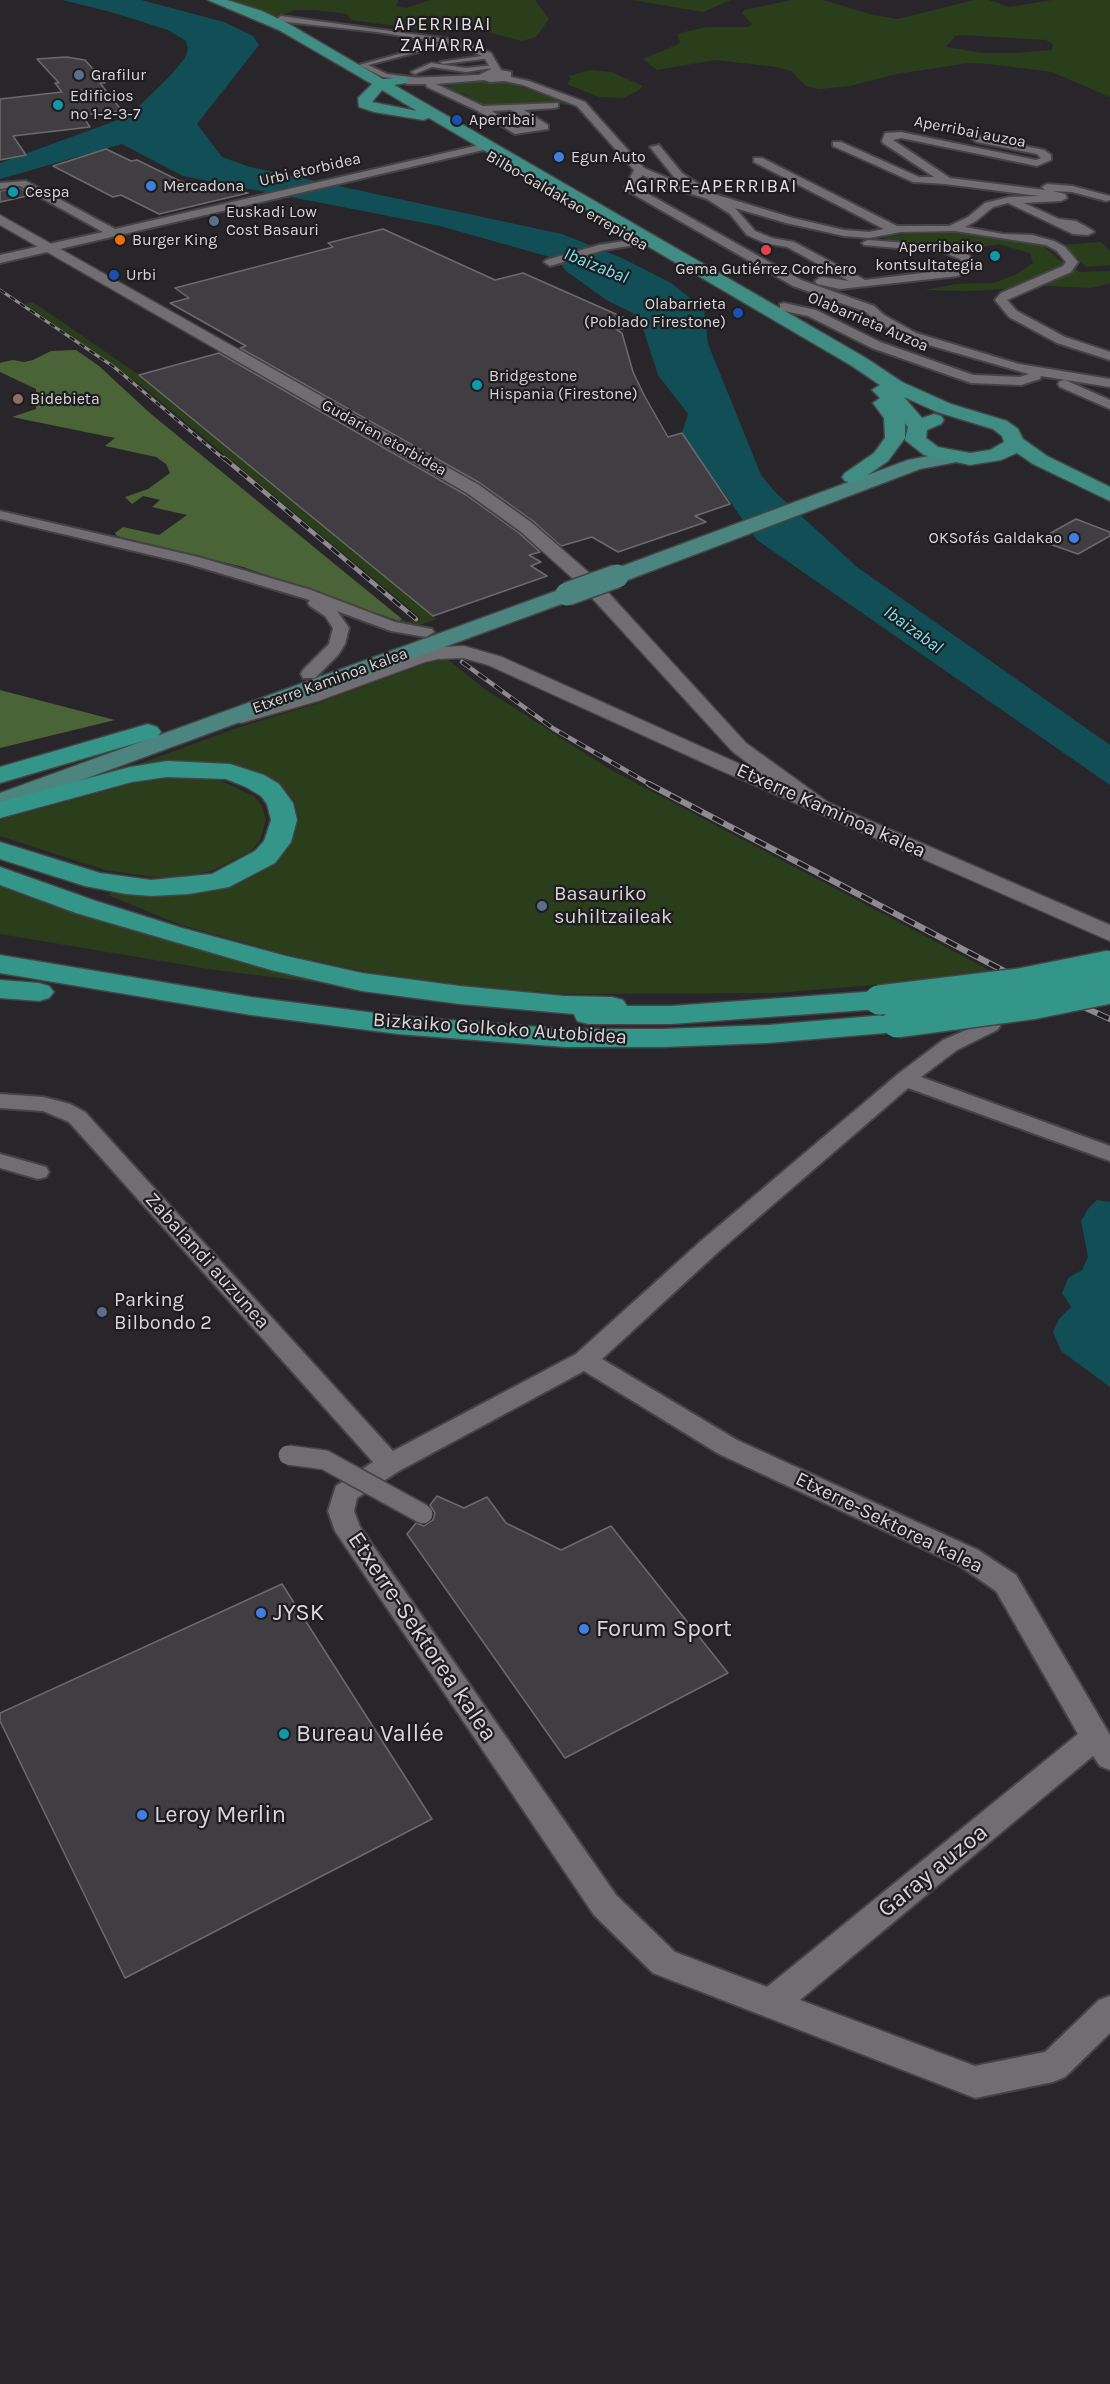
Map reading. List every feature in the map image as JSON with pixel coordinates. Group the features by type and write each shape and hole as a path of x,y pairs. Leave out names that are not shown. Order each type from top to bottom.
{"highway":[{"name":"Bilbo-Galdakao errepidea","path":"199,0 256,19 378,86 410,82"},
{"name":"Bilbo-Galdakao errepidea","path":"214,0 272,21 360,72 378,86"},
{"path":"360,72 410,82"},
{"name":"Bilbo-Galdakao errepidea","path":"410,82 423,116 758,304 781,311 896,386 919,398 972,418 1000,425 1011,434 1014,442 1040,460 1110,501"},
{"name":"Bilbo-Galdakao errepidea","path":"410,82 482,149 830,357 903,406 912,440 930,451 955,457 981,458 1016,467 1110,501"},
{"path":"410,82 378,86 363,102 367,107 423,116"},
{"path":"374,108 390,109 410,82"},
{"path":"830,357 840,369 889,409 896,424 892,444 881,457 839,486"},
{"name":"Bilbo-Galdakao errepidea","path":"859,362 912,387 1010,420 1035,435 1110,501"},
{"name":"Bilbo-Galdakao errepidea","path":"912,440 940,419 972,418"},
{"name":"Bilbo-Galdakao errepidea","path":"981,458 1004,453 1014,442"},
{"path":"0,775 148,732"},
{"path":"0,810 130,775 167,769 205,769 230,772 255,781 270,790 280,803 284,820 277,842 266,857 219,880 189,886 151,888 105,882 0,850"},
{"path":"0,859 172,934"},
{"path":"0,875 86,907 172,934 281,964 362,982 460,995 564,1005 778,1009"},
{"name":"Bizkaiko Golkoko Autobidea","path":"0,945 259,988 411,1006 559,1015 671,1015 778,1009 888,1012 1020,1006 1110,989"},
{"name":"Bizkaiko Golkoko Autobidea","path":"0,964 273,1009 398,1025 565,1038 663,1038 768,1034 888,1012 1110,965"},
{"path":"0,987 164,1009 383,1033 565,1038"}],"main road":[{"path":"560,590 839,486 888,463 912,440"},
{"path":"839,486 915,464 955,457"},
{"name":"Etxerre Kaminoa kalea","path":"93,767 473,629 560,590"},
{"name":"Etxerre Kaminoa kalea","path":"0,786 101,752 148,732 426,632 560,590"},
{"path":"0,796 93,767"},
{"path":"0,802 93,767"}],"street":[{"path":"281,19 451,41 489,57 499,72"},
{"path":"345,37 344,35 378,31"},
{"path":"357,39 378,31"},
{"path":"451,41 362,65 375,73 410,82 482,109 514,131 544,127 513,107"},
{"path":"422,58 443,53 429,47"},
{"path":"410,82 431,65 456,59 489,57"},
{"path":"422,58 423,62 431,65 499,72 581,104 640,170 687,191 790,221 859,235 895,230 955,228 979,233 1032,238 1050,243 1072,262 1067,269 1005,296 1001,300 1013,314 1050,334 1110,356"},
{"path":"410,82 422,58"},
{"path":"410,82 483,77 484,74 499,72"},
{"path":"410,82 444,81"},
{"path":"482,109 555,105"},
{"name":"Aperribai auzoa","path":"947,181 887,141 889,135 925,139 964,148 1038,163 1046,160 1047,157 1040,152 979,140 964,148"},
{"name":"Aperribai auzoa","path":"837,144 918,180 947,181 1061,196 1061,198 1049,200 1030,198 989,205 972,219 955,228"},
{"path":"655,147 678,175 734,212 751,233 769,241 790,244 864,284"},
{"name":"Urbi etorbidea","path":"452,155 482,149"},
{"name":"Urbi etorbidea","path":"0,260 482,149"},
{"path":"750,159 895,230"},
{"name":"Olabarrieta Auzoa","path":"640,170 630,188 797,283 870,309 912,336 1017,368 1110,383"},
{"path":"0,186 22,183 114,233"},
{"name":"Aperribai auzoa","path":"967,184 1055,188 1103,197"},
{"path":"1009,200 1057,222"},
{"name":"Gudarien etorbidea","path":"0,219 482,495 526,527 587,581 739,747 821,807"},
{"path":"793,279 840,285 864,284 958,272 968,264 965,257 944,249 864,243 858,239 859,235"},
{"path":"550,262 603,247 637,242"},
{"name":"Olabarrieta Auzoa","path":"781,311 812,313 876,345 971,379 1021,381 1043,373 1110,405"},
{"path":"0,515 193,560 305,592 397,628 426,632"},
{"path":"285,588 326,609 337,620 341,628 337,644 332,652 309,674"},
{"path":"473,629 473,635 479,648 495,661"},
{"path":"225,719 255,715 429,655 464,652 495,661"},
{"name":"Etxerre Kaminoa kalea","path":"495,661 722,764 1110,934"},
{"path":"680,745 702,741 712,736 717,723"},
{"path":"722,764 738,753 739,747"},
{"name":"Etxerre-Sektorea kalea","path":"770,2005 664,1963 605,1905 348,1531 341,1511 345,1493 390,1464 585,1360 708,1247 905,1078 950,1045 990,1026"},
{"path":"905,1078 1110,1154"},
{"name":"Zabalandi auzunea","path":"0,1101 42,1104 62,1109 77,1117 390,1464"},
{"path":"0,1161 38,1172"},
{"name":"Etxerre-Sektorea kalea","path":"585,1360 728,1447 969,1558 1006,1583 1023,1612"},
{"path":"288,1455 325,1460 423,1514"},
{"name":"Garay auzoa","path":"770,2005 1103,1747 1023,1612"},
{"path":"770,2005 975,2082 1053,2066 1110,2011"}],"green space":[{"path":"219,0 399,0 396,6 406,8 431,0 535,0 549,19 536,37 522,41 480,30 442,32 351,20 347,14 314,10 296,10 271,18"},
{"path":"633,0 731,0 703,12"},
{"path":"792,0 823,0 873,15 898,19 974,0 989,0 1009,7 1052,0 1110,0 1110,97 1052,72 990,64 969,63 896,74 850,86 819,89 806,86 791,71 777,67 715,60 657,70 643,59 679,44 677,35 680,33 707,27 748,27 752,24 742,13 744,10","holes":["960,35 1046,40 1053,44 1052,50 983,53 946,47 955,36"]},
{"path":"590,70 611,72 643,86 623,98 599,97 567,84 571,79 569,76"},
{"path":"472,81 511,83 571,105 542,103 485,106 463,93 453,93 441,87"},
{"path":"953,233 1042,245 1059,260 1080,272 1110,271 1110,283 1091,288 1050,286 969,291 925,290 956,284 994,283 1017,274 1033,263 1030,253 999,244 976,248 892,242 883,238 907,234"},
{"path":"1101,242 1110,251 1110,265 1086,267 1064,245"},
{"path":"33,302 139,375 437,619 419,625 399,621 402,619 407,622 421,618 141,385 25,304"},
{"path":"76,350 99,366 151,414 402,619 399,621 243,567 117,536 115,533 123,527 159,535 187,515 152,507 160,500 143,496 132,504 125,497 148,489 170,473 166,464 156,457 105,446 115,438 12,417 36,409 36,389 0,372 0,363 3,362 13,360 24,362 51,351"},
{"path":"447,659 486,690 611,770 991,971 874,985 775,993 565,994 463,985 368,972 289,955 181,925 108,895 115,891 147,897 189,895 224,889 254,876 278,861 292,844 299,819 294,800 282,786 264,775 237,766 183,761 128,768 237,728 319,703 425,664"},
{"path":"0,690 115,720 0,748"},
{"path":"181,777 221,781 254,796 262,806 266,820 260,840 250,852 211,871 187,876 154,877 105,870 0,836 0,820 135,783"},
{"path":"0,881 388,991 215,970 0,934"}],"water":[{"name":"Ibaizabal","path":"63,0 141,0 224,22 253,36 259,45 197,124 222,157 250,167 562,234 622,258 671,283 704,309 708,344 761,475 775,492 857,567 1110,745 1110,785 757,540 682,433 688,414 658,375 641,322 631,312 608,301 566,271 557,259 440,226 183,176 122,144 0,179 0,163 129,116 185,58 188,49 186,41 168,30"},
{"path":"1097,1200 1110,1202 1110,1387 1061,1351 1053,1332 1059,1319 1071,1307 1062,1293 1068,1278 1082,1270 1088,1257 1081,1221"}],"building":[{"path":"66,57 85,60 105,83 100,83 122,111 82,115 90,127 13,136 26,155 0,160 0,99 62,92 55,83 59,83 37,59"},
{"name":"Mercadona","path":"106,149 131,161 137,160 180,181 248,193 159,214 121,195 113,197 53,166"},
{"name":"Cespa","path":"20,188 32,195 0,202 0,191"},
{"name":"Bridgestone Hispania (Firestone)","path":"383,229 495,280 523,273 627,319 615,323 625,328 617,330 622,333 633,372 645,397 668,437 682,433 730,504 695,516 706,522 618,552 592,537 561,546 533,521 480,483 240,348 246,346 170,303 189,298 175,288 333,247 328,243"},
{"path":"219,353 466,495 519,533 540,552 529,555 541,562 531,566 547,576 433,616 139,375"},
{"name":"OKSofás Galdakao","path":"1076,519 1110,532 1110,536 1078,554 1038,540"},
{"name":"Forum Sport","path":"437,1496 464,1508 487,1497 506,1523 561,1550 611,1526 728,1673 565,1758 407,1534 416,1523 424,1526 433,1520 435,1513 430,1505"},
{"path":"282,1584 432,1819 125,1978 0,1721 0,1713"}],"railway":[{"path":"0,290 114,367 225,460"},
{"path":"224,458 416,619"},
{"path":"462,662 554,729 651,785"},
{"path":"649,784 1006,972 1110,1019"}],"place":[{"name":"Grafilur","path":"79,75"},
{"name":"Edificios nº 1-2-3-7","path":"58,105"},
{"name":"Aperribai","path":"457,120"},
{"name":"Egun Auto","path":"559,157"},
{"name":"Mercadona","path":"151,186"},
{"name":"Cespa","path":"13,192"},
{"name":"Euskadi Low Cost Basauri","path":"214,221"},
{"name":"Burger King","path":"120,240"},
{"name":"Gema Gutiérrez Corchero","path":"766,250"},
{"name":"Aperribaiko kontsultategia","path":"995,256"},
{"name":"Urbi","path":"114,275"},
{"name":"Olabarrieta (Poblado Firestone)","path":"738,313"},
{"name":"Bridgestone Hispania (Firestone)","path":"477,385"},
{"name":"Bidebieta","path":"18,399"},
{"name":"OKSofás Galdakao","path":"1074,538"},
{"name":"Basauriko suhiltzaileak","path":"542,906"},
{"name":"Parking Bilbondo 2","path":"102,1312"},
{"name":"JYSK","path":"261,1613"},
{"name":"Forum Sport","path":"584,1629"},
{"name":"Bureau Vallée","path":"284,1734"},
{"name":"Leroy Merlin","path":"142,1815"}],"district":[{"name":"APERRIBAI ZAHARRA","path":"443,36"},
{"name":"AGIRRE-APERRIBAI","path":"711,187"}]}
